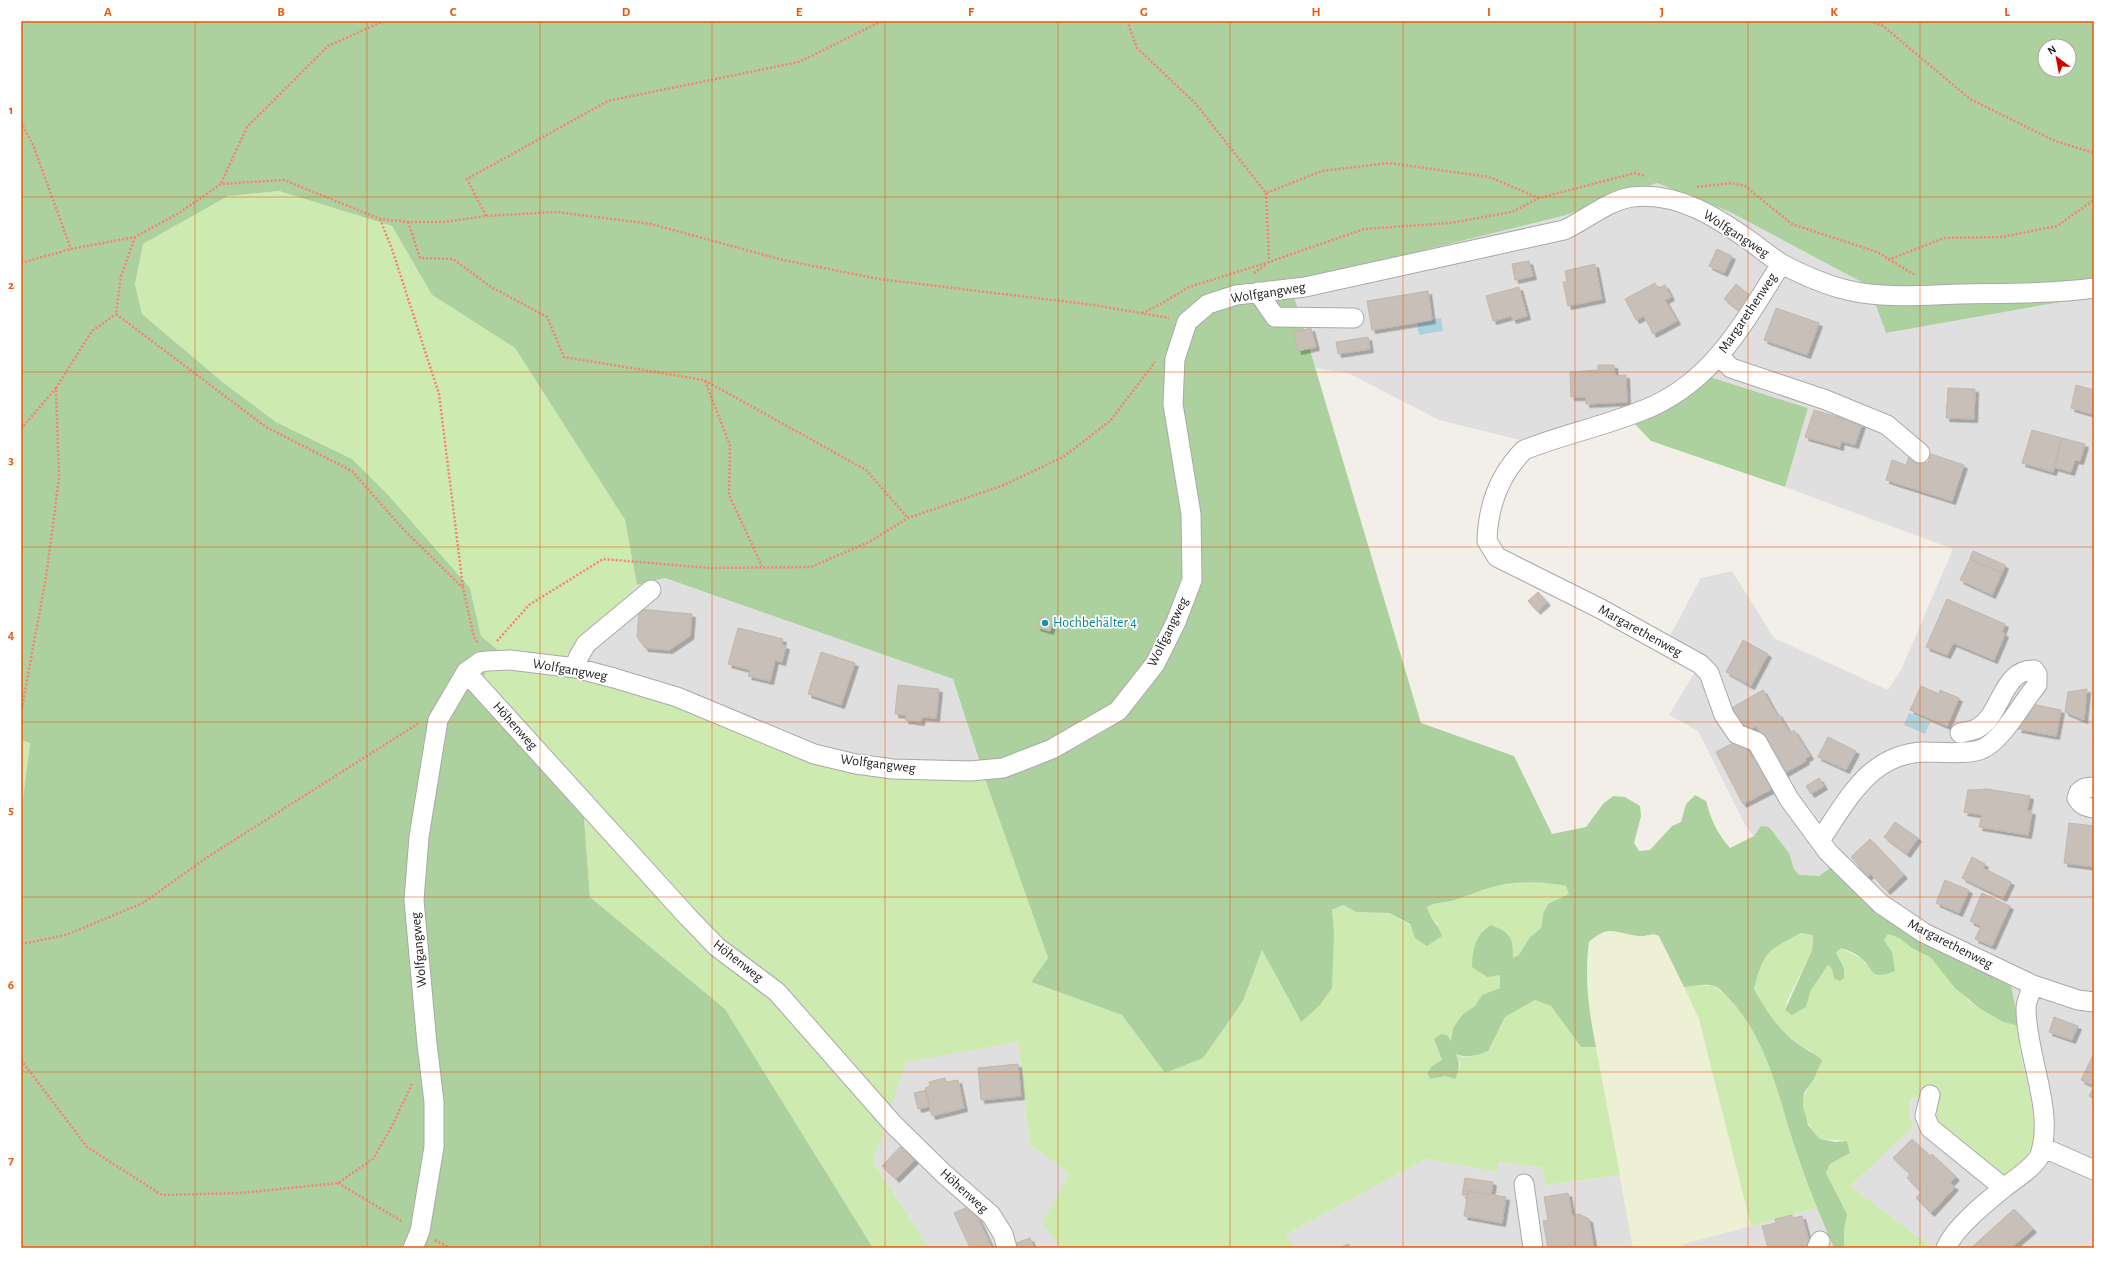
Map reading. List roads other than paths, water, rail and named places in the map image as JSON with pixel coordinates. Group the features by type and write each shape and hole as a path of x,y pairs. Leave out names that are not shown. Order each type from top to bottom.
{"street":[{"name":"Wolfgangweg","path":"417,1240 434,1147 434,1102 427,1044 414,900 419,845 438,720 466,672 480,662 487,660 510,660 576,668 614,678 677,698 790,746 814,754 856,764 893,769 970,771 1003,768 1052,749 1118,711 1155,664 1176,622 1192,580 1191,514 1173,404 1175,359 1187,322 1208,304 1236,295 1305,287 1564,230 1582,222 1609,204 1631,197 1656,197 1676,200 1705,213 1730,227 1782,264 1846,290 1894,296 2056,292 2094,288"},
{"name":"Margarethenweg","path":"1782,264 1739,331 1719,356 1674,395 1654,406 1608,423 1524,450 1515,459 1500,480 1494,497 1487,541 1497,557 1601,609 1700,664 1709,673 1724,715 1736,734 1757,742 1789,800 1828,852 1881,904 1924,933 2033,985 2078,1000 2094,1002"},
{"path":"1258,292 1275,317 1354,318"},
{"path":"1719,356 1731,368 1826,400 1887,425 1920,453"},
{"path":"576,668 578,658 586,644 651,590"},
{"path":"1820,840 1863,778 1879,766 1896,758 1922,752 1982,750 1992,743 2037,685 2037,674 2034,670 2026,669 2015,676 1987,719 1976,729 1960,733"},
{"name":"Höhenweg","path":"466,672 688,917 717,946 777,992 893,1124 944,1174 991,1215 1003,1234 1007,1248"},
{"path":"2094,787 2085,788 2079,792 2077,798 2080,803 2087,807 2094,808"},
{"path":"1946,1248 1958,1230 2004,1188 2024,1173 2039,1156 2042,1147 2045,1137 2040,1091 2029,1043 2026,1007 2033,985"},
{"path":"1930,1095 1925,1116 1930,1128 2004,1188"},
{"path":"2042,1147 2094,1170"},
{"path":"1524,1184 1533,1248"}],"water":[{"path":"1441,318 1443,331 1419,335 1417,322"},
{"path":"1909,713 1930,722 1925,734 1904,725"}],"place":[{"name":"Hochbehälter 4","path":"1045,623"}]}
